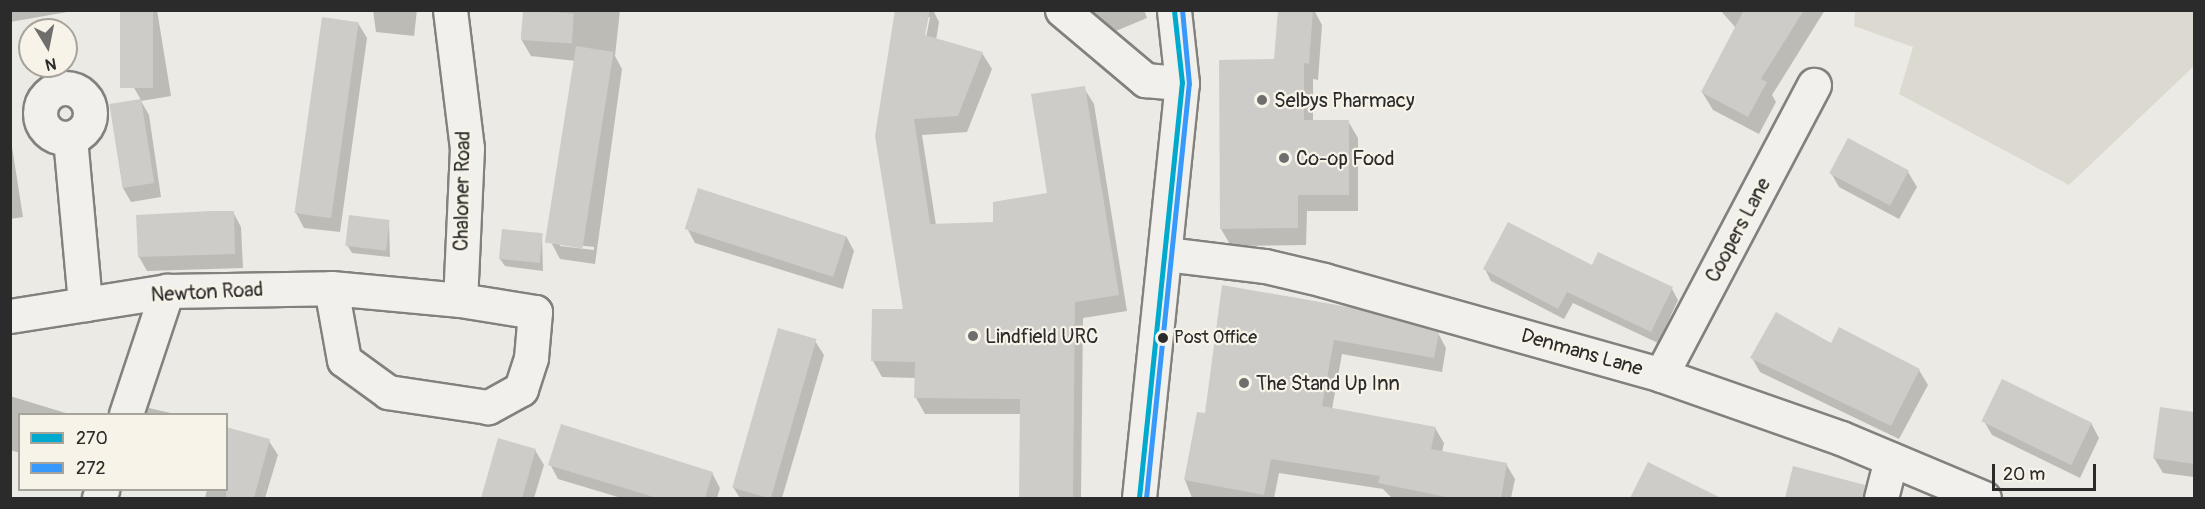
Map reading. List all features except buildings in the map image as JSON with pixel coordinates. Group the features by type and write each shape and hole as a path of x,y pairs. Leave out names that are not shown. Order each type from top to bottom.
{"street":[{"name":"Chaloner Road","path":"450,10 467,148 460,300"},
{"path":"1062,10 1145,80 1182,83"},
{"path":"1139,498 1182,83 1174,10"},
{"name":"Coopers Lane","path":"1661,375 1814,85"},
{"path":"70,138 84,304"},
{"name":"Denmans Lane","path":"1166,254 1285,270 1661,375 1891,459 1984,498"},
{"path":"331,288 460,300 535,312 531,358 521,389 488,407 388,392 344,360 331,288"},
{"name":"Newton Road","path":"10,316 167,291 331,288"},
{"path":"126,413 167,291"},
{"path":"1881,498 1891,459"}],"shaded area":[{"path":"1855,10 2194,11 2194,66 2069,185 1899,94 1913,47 1854,26"}],"transit line":[{"name":"270","path":"1139,498 1182,83 1174,10"},
{"name":"272","path":"1146,498 1189,84 1182,10"}],"place":[{"name":"Selbys Pharmacy","path":"1262,100"},
{"name":"Co-op Food","path":"1284,158"},
{"name":"Lindfield URC","path":"973,336"},
{"name":"Post Office","path":"1163,338"},
{"name":"The Stand Up Inn","path":"1244,383"}]}
